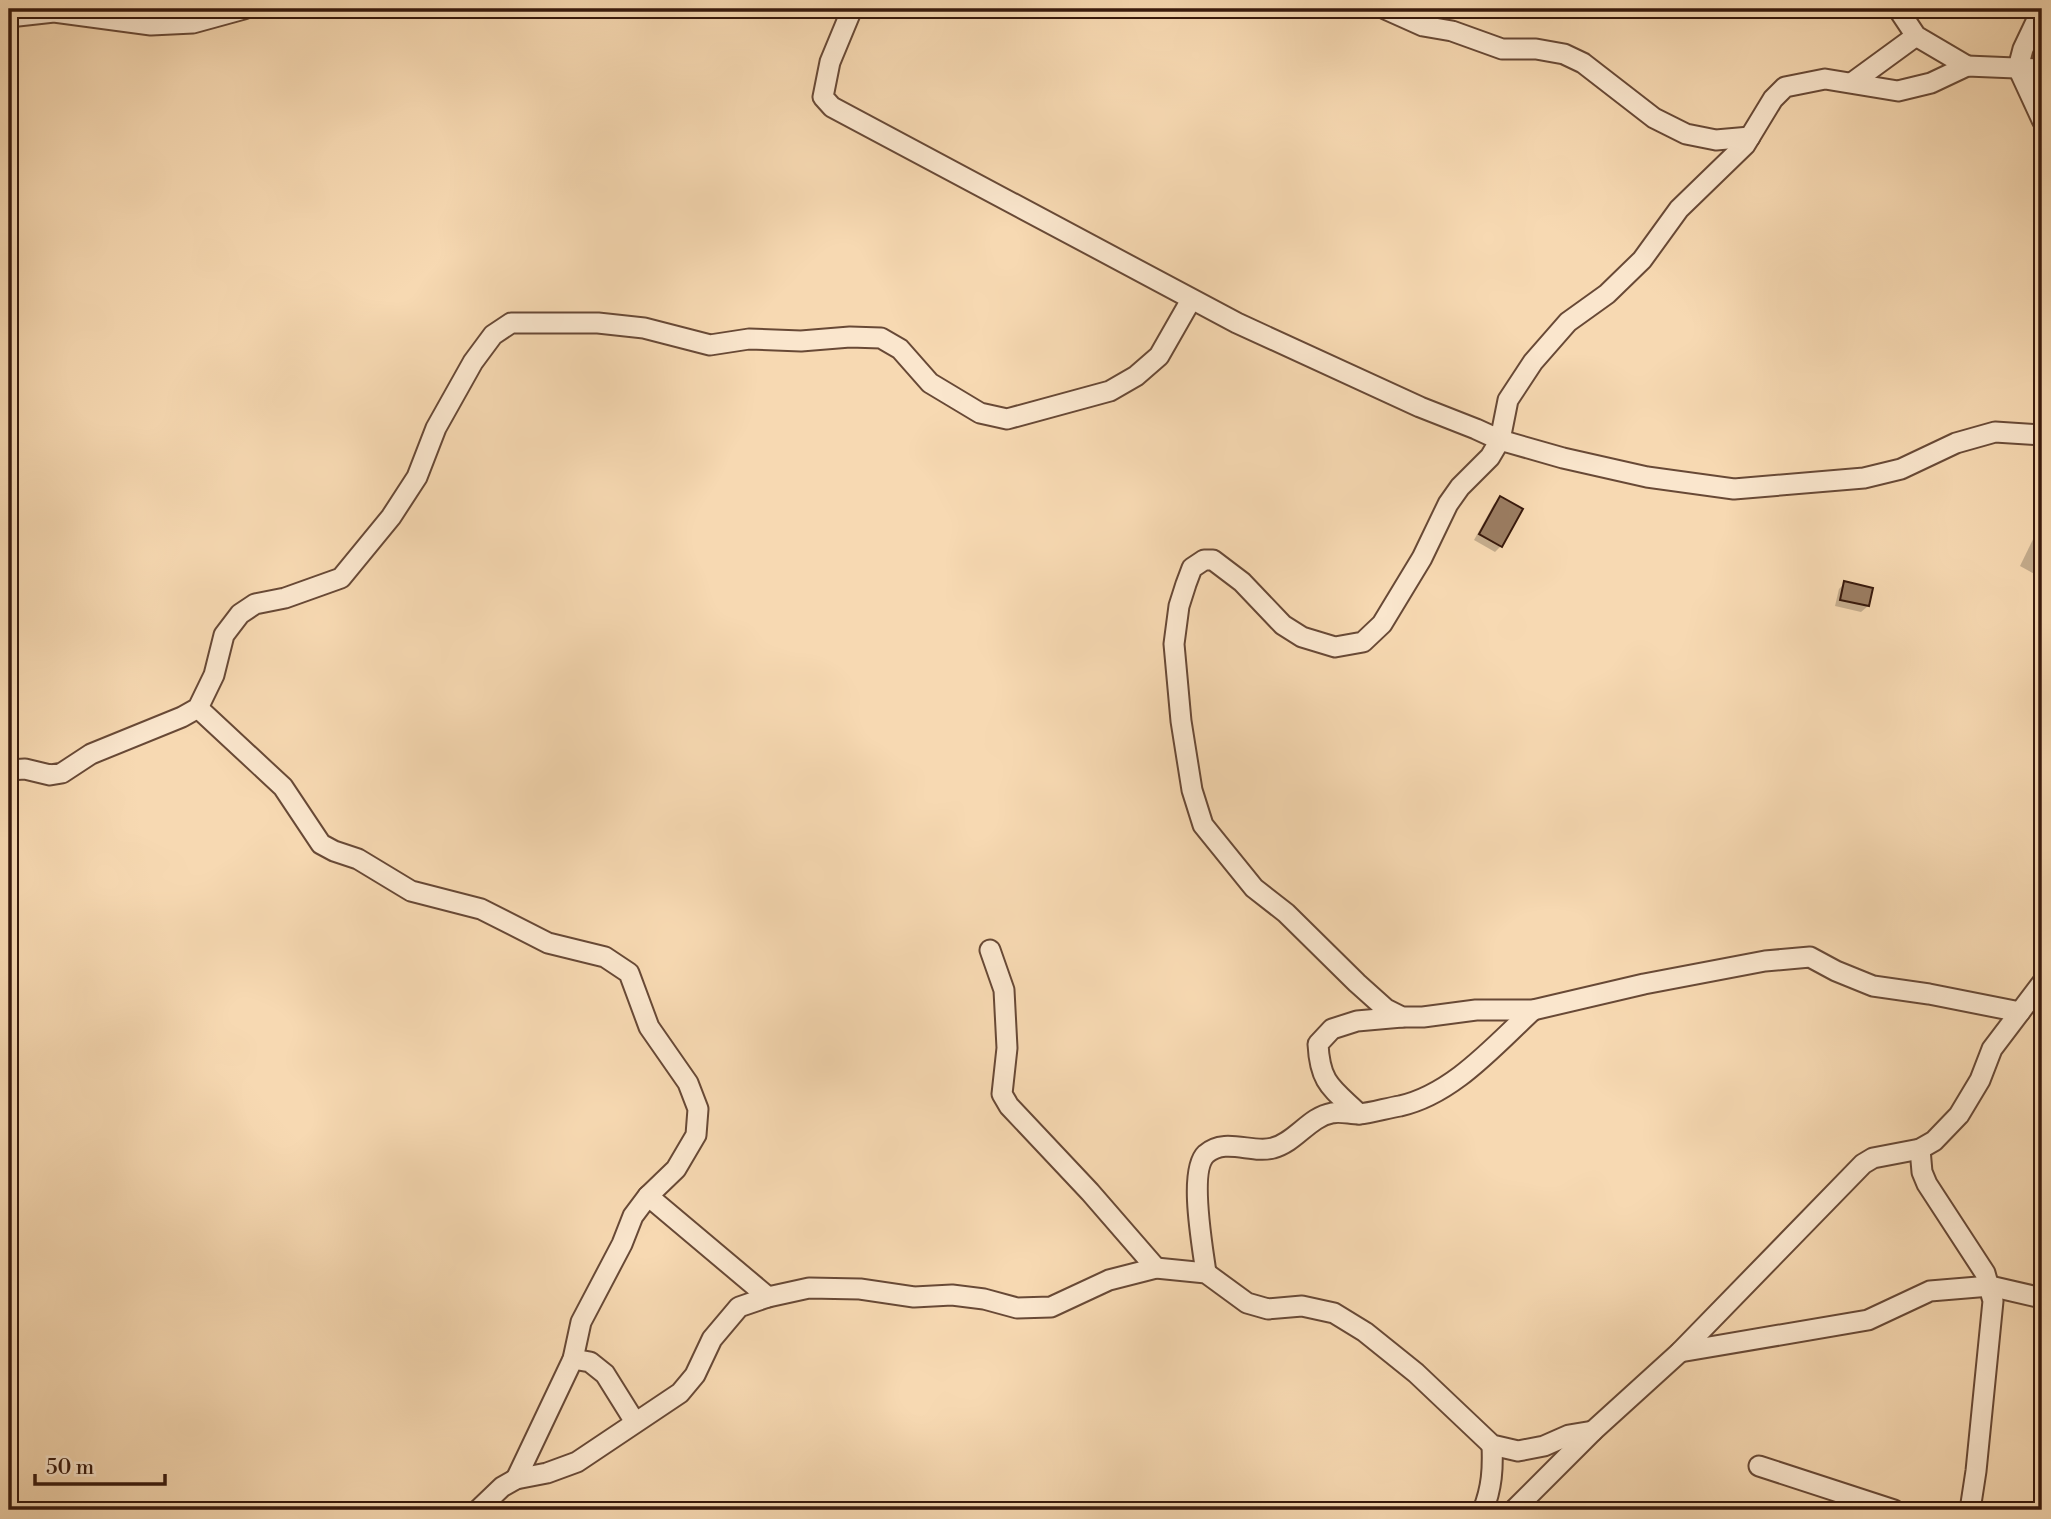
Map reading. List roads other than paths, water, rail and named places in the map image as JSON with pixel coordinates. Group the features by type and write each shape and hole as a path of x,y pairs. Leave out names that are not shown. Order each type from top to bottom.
{"street":[{"path":"9,17 54,12 151,24 193,23 244,9"},
{"path":"852,9 830,62 823,97 832,107 1191,300 1361,380 1500,440 1647,477 1734,489 1864,478 1901,469 1956,443 1995,432 2042,435"},
{"path":"1385,9 1423,26 1452,31 1502,49 1536,49 1564,54 1583,63 1654,118 1686,134 1716,140 1750,137"},
{"path":"1898,9 1916,36 1967,66"},
{"path":"2042,9 2023,49 2018,68 2042,120"},
{"path":"1853,82 1916,36"},
{"path":"1402,1017 1386,1009 1357,984 1286,912 1254,888 1203,825 1192,790 1181,721 1174,644 1179,606 1192,568 1204,560 1213,560 1242,582 1283,625 1302,637 1335,647 1363,642 1382,624 1422,558 1448,504 1460,487 1490,457 1500,440 1508,400 1533,362 1568,322 1608,294 1642,260 1679,209 1716,175 1750,137 1773,99 1785,87 1825,79 1898,91 1931,83 1967,66 2042,69"},
{"path":"9,770 25,769 50,775 62,773 91,754 182,718 198,708 215,675 224,635 240,614 255,604 285,598 341,578 391,517 417,477 436,428 473,362 494,335 511,323 598,323 644,328 710,345 749,339 801,341 850,337 881,338 900,349 930,383 981,413 1007,419 1110,391 1136,376 1159,356 1191,300"},
{"path":"198,708 283,787 321,844 358,859 411,891 481,909 548,943 605,957 629,973 649,1027 688,1083 698,1109 696,1135 676,1169 648,1196 633,1216 622,1244 581,1322 573,1359 516,1479"},
{"path":"989,950 1004,990 1007,1048 1002,1094 1009,1106 1090,1192 1156,1268"},
{"path":"1359,1114 1327,1084 1320,1066 1318,1044 1332,1029 1357,1021 1476,1010 1533,1010 1766,961 1810,957 1872,986 2020,1012"},
{"path":"1514,1510 1593,1431 1680,1352 1863,1164 1872,1158 1920,1149 1934,1141 1959,1115 1980,1080 1992,1049 2042,983"},
{"path":"1206,1273 1197,1199 1199,1165 1206,1154 1225,1146 1256,1150 1273,1148 1290,1141 1315,1120 1333,1112 1359,1114 1404,1105 1444,1088 1533,1010"},
{"path":"1920,1149 1922,1172 1927,1184 1985,1273 1993,1301 1970,1510"},
{"path":"648,1196 768,1297"},
{"path":"478,1510 502,1487 516,1479 547,1473 577,1462 680,1394 695,1375 712,1339 740,1307 768,1297 809,1288 860,1289 914,1297 952,1295 1017,1308 1051,1307 1110,1280 1156,1268 1206,1273 1247,1303 1268,1309 1303,1306 1334,1313 1365,1332 1416,1373 1492,1445 1518,1451 1544,1446 1569,1435 1593,1431"},
{"path":"1680,1352 1868,1320 1930,1291 1990,1286 2042,1298"},
{"path":"573,1359 590,1363 605,1374 635,1422"},
{"path":"1483,1510 1493,1470 1492,1445"},
{"path":"1759,1466 1894,1510"}]}
